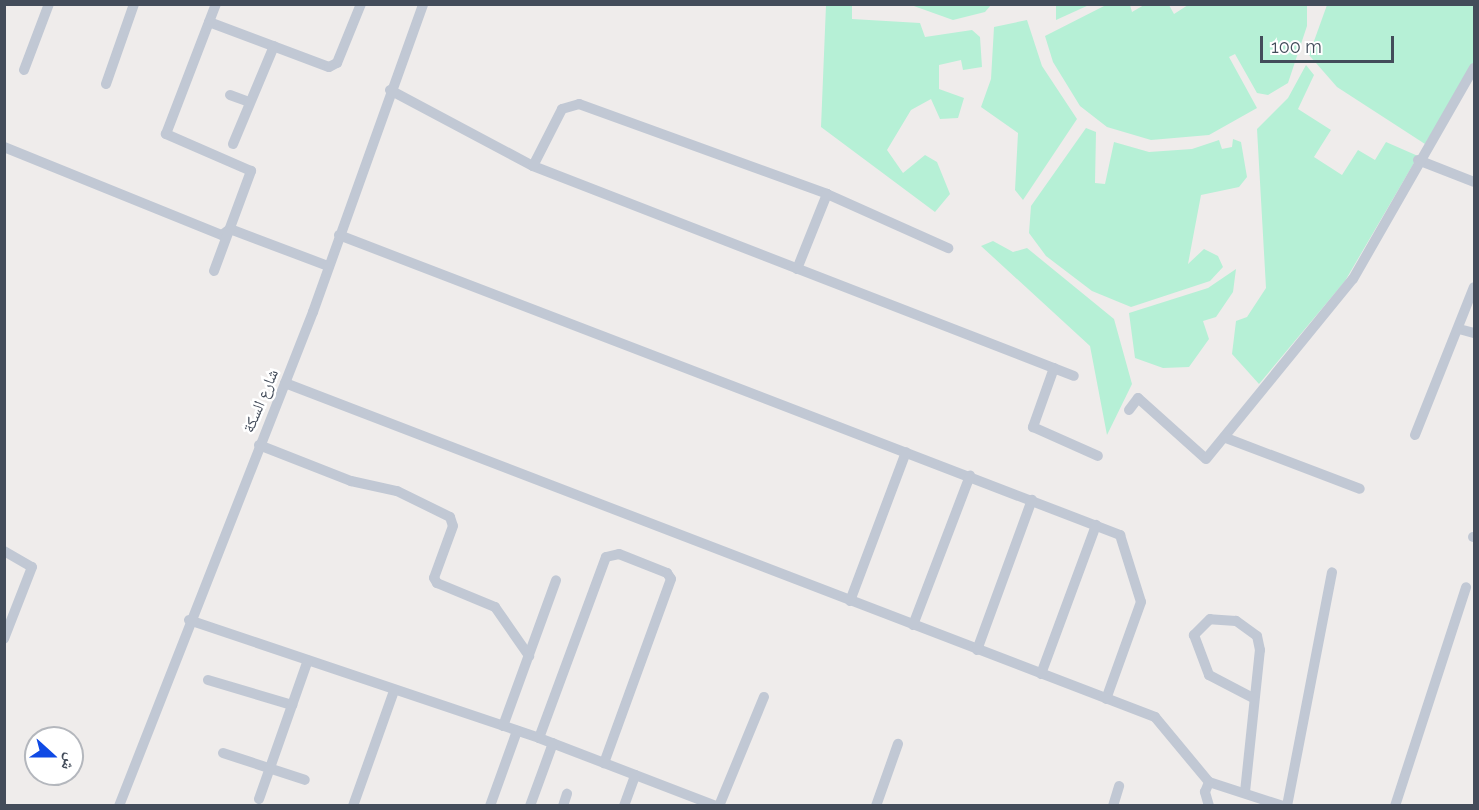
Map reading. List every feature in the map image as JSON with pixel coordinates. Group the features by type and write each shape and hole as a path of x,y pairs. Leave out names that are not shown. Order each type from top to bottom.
{"street":[{"path":"24,70 48,4"},
{"path":"106,84 134,4"},
{"path":"214,271 251,171 166,134 216,4"},
{"path":"209,22 333,66 361,4"},
{"name":"شارع السكة","path":"119,806 189,620 285,383 324,265 339,235 423,4"},
{"path":"233,144 274,46"},
{"path":"1129,410 1138,398 1206,459 1226,438 1353,279 1418,160 1474,68"},
{"path":"390,90 533,166 1074,376"},
{"path":"230,95 249,102"},
{"path":"533,166 562,109 573,103 827,194 948,248"},
{"path":"4,147 222,235 230,229"},
{"path":"1418,160 1474,182"},
{"path":"796,269 827,194"},
{"path":"230,229 324,265"},
{"path":"339,235 1032,500 1096,525 1124,539 1141,602 1106,699"},
{"path":"1415,435 1474,287"},
{"path":"1459,329 1474,333"},
{"path":"1054,368 1033,427 1098,456"},
{"path":"285,383 1155,717 1209,782 1285,806 1332,572"},
{"path":"1226,438 1360,489"},
{"path":"259,445 351,481 397,491 450,517 453,526 437,583 495,608 529,656"},
{"path":"850,601 906,452"},
{"path":"913,626 970,476"},
{"path":"977,650 1032,500"},
{"path":"1041,675 1096,525"},
{"path":"4,551 33,567 6,633"},
{"path":"539,738 606,557 619,554 667,573 671,579 604,763"},
{"path":"503,726 556,580"},
{"path":"1395,806 1466,587"},
{"path":"1245,792 1253,698 1257,636 1236,621 1210,619 1194,635 1209,675 1253,698"},
{"path":"189,620 539,738 718,806 764,697"},
{"path":"259,799 308,660"},
{"path":"208,680 292,705"},
{"path":"352,806 394,691"},
{"path":"490,806 517,731"},
{"path":"530,806 553,743"},
{"path":"876,806 898,744"},
{"path":"223,753 305,780"},
{"path":"624,806 635,775"},
{"path":"1209,782 1205,792 1209,806"},
{"path":"1113,806 1119,786"},
{"path":"562,806 567,794"}],"green space":[{"path":"991,4 985,12 953,20 911,5"},
{"path":"1056,4 1089,4 1089,5 1056,20"},
{"path":"826,5 852,5 852,19 920,23 925,37 972,30 980,37 982,67 963,70 961,60 939,65 939,89 964,98 958,118 940,119 931,99 911,110 887,150 903,173 925,155 937,162 950,194 935,212 821,127"},
{"path":"1106,5 1130,5 1132,12 1144,5 1169,5 1174,14 1188,5 1307,5 1307,26 1288,83 1268,95 1257,93 1235,54 1229,57 1257,108 1209,135 1151,140 1107,127 1080,106 1053,62 1045,36"},
{"path":"1327,5 1474,5 1474,64 1425,144 1337,87 1309,55"},
{"path":"1027,20 1042,66 1077,119 1023,200 1015,190 1018,133 981,107 991,79 994,27"},
{"path":"1306,65 1314,75 1298,109 1331,130 1314,157 1342,175 1358,150 1375,160 1386,142 1418,156 1345,281 1259,384 1232,354 1236,321 1247,317 1266,288 1257,129 1288,98"},
{"path":"1086,128 1096,132 1095,183 1105,184 1114,142 1149,152 1192,149 1219,140 1222,149 1232,147 1233,139 1241,142 1247,177 1239,187 1201,195 1188,264 1204,249 1218,256 1223,267 1210,281 1131,307 1092,291 1046,256 1029,233 1031,206"},
{"path":"993,241 1013,252 1027,248 1114,319 1132,384 1107,435 1090,346 981,246"},
{"path":"1236,269 1233,292 1216,317 1203,321 1209,339 1189,367 1163,368 1135,358 1129,313 1208,288"}]}
